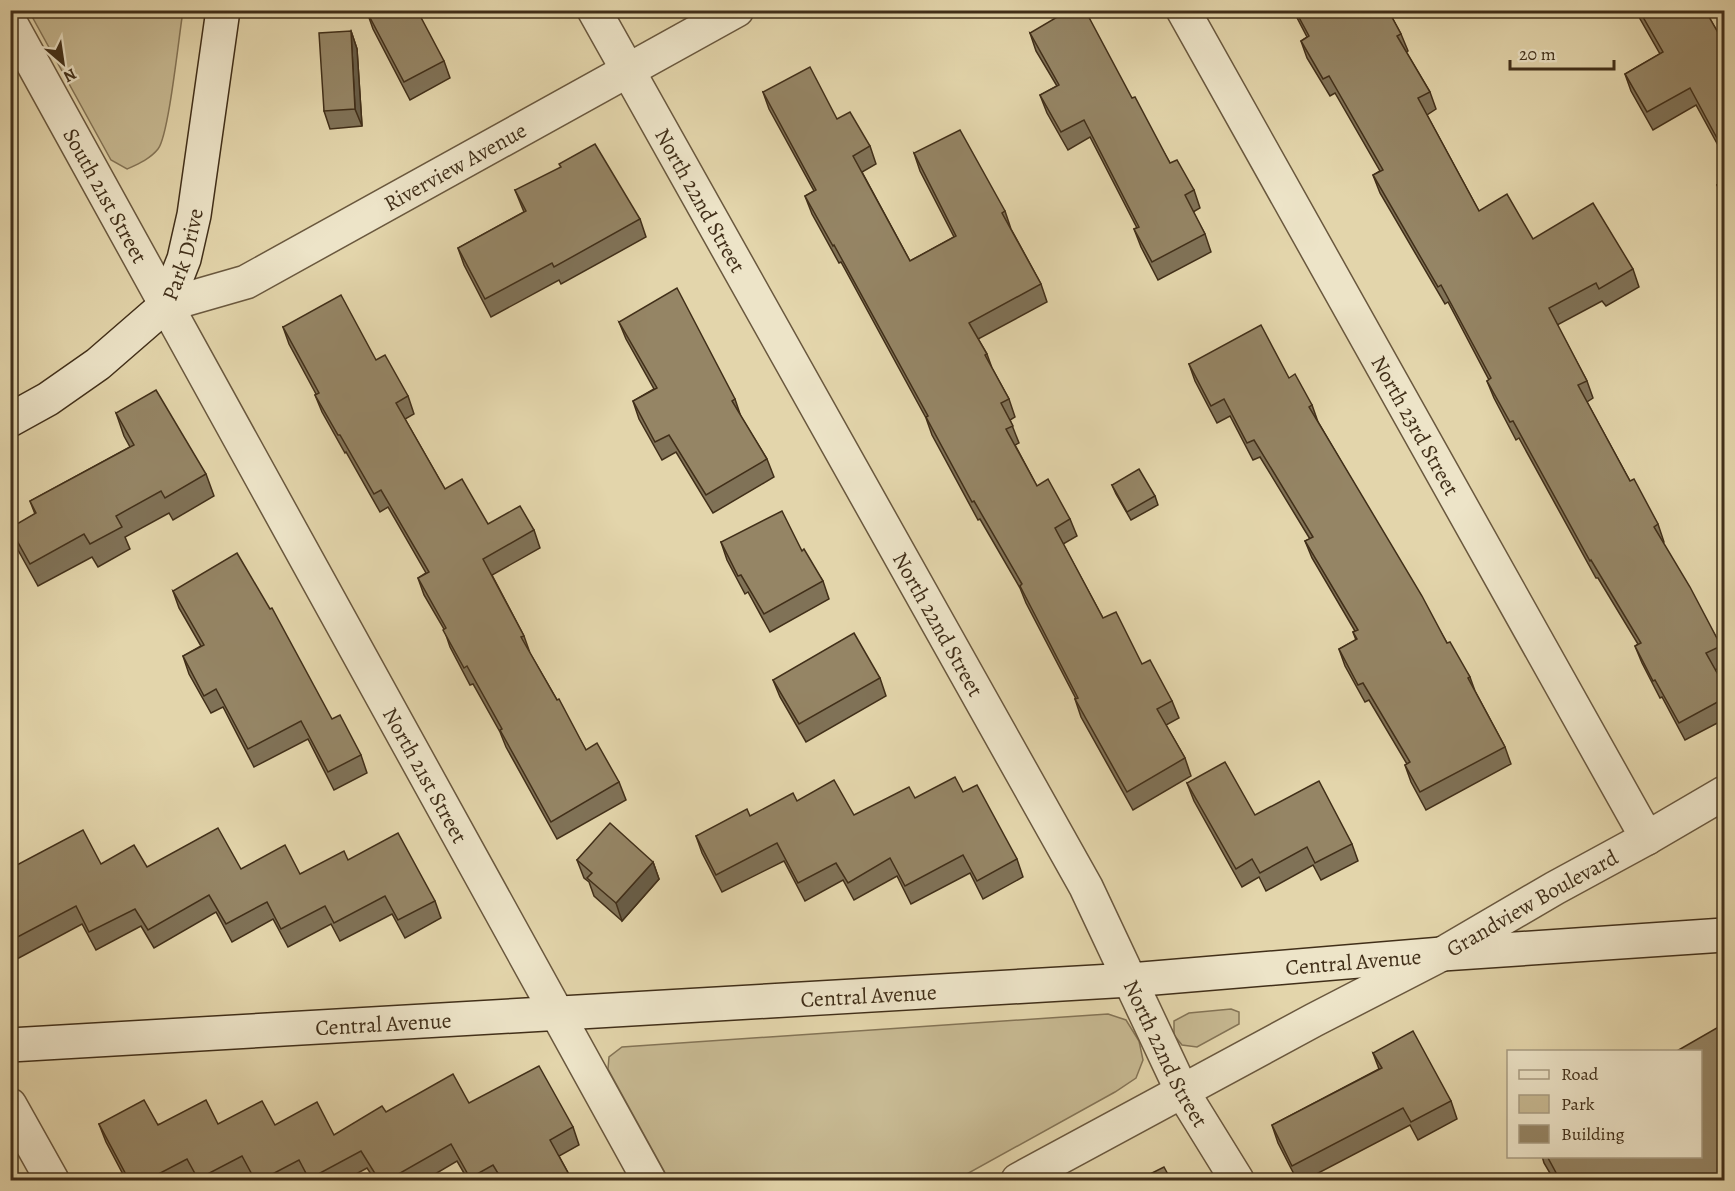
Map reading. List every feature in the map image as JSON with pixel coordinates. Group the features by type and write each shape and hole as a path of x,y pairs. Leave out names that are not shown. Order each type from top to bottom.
{"street":[{"name":"Park Drive","path":"10,420 48,399 98,363 166,304 184,258 194,215 223,10"},
{"name":"North 22nd Street","path":"594,10 1086,887 1182,1091 1237,1180"},
{"name":"Riverview Avenue","path":"166,304 246,282 737,10"},
{"name":"North 23rd Street","path":"1183,10 1647,838"},
{"name":"South 21st Street","path":"10,22 202,367"},
{"name":"North 21st Street","path":"202,367 649,1180"},
{"name":"Grandview Boulevard","path":"1018,1180 1314,1020 1442,954 1725,793"},
{"name":"Central Avenue","path":"10,1046 1130,980 1442,954 1725,935"},
{"path":"10,1105 52,1180"}],"green space":[{"path":"29,11 183,11 166,125 158,149 151,156 127,169 111,160"},
{"path":"1231,1009 1239,1012 1239,1024 1197,1047 1182,1045 1174,1035 1174,1021 1189,1013"},
{"path":"1108,1014 1126,1020 1139,1041 1143,1060 1136,1078 1115,1092 956,1180 669,1180 608,1069 609,1057 622,1047"}],"building":[{"path":"369,10 417,10 444,61 404,82 367,12"},
{"path":"1069,10 1085,10 1170,163 1177,160 1194,190 1185,195 1205,234 1152,262 1134,229 1139,227 1084,120 1061,132 1040,95 1059,85 1030,33"},
{"path":"1295,10 1388,10 1401,34 1397,36 1430,92 1418,98 1479,211 1507,194 1533,239 1593,203 1633,269 1599,289 1596,283 1549,308 1587,381 1578,385 1630,481 1634,479 1658,524 1654,527 1690,587 1721,646 1706,653 1725,687 1725,698 1679,723 1635,646 1641,643 1590,561 1513,421 1510,422 1487,381 1491,378 1441,285 1438,287 1373,175 1383,170 1329,76 1323,79 1301,41 1309,36"},
{"path":"1639,10 1705,10 1725,45 1725,153 1690,88 1647,112 1625,74 1663,52"},
{"path":"351,31 355,109 324,111 319,33"},
{"path":"810,67 837,119 850,112 870,146 853,156 910,261 956,236 914,153 960,130 1005,211 1002,213 1041,284 969,323 1009,399 1001,403 1013,426 1006,429 1037,486 1048,479 1070,519 1055,528 1103,618 1116,612 1142,664 1150,660 1172,701 1157,709 1185,758 1127,792 1075,699 1078,698 1020,586 1022,584 974,501 972,502 926,417 928,416 805,196 816,190 763,92"},
{"path":"595,144 640,219 554,267 552,263 485,299 458,248 526,211 515,190 561,167 559,164"},
{"path":"1725,182 1725,199 1717,185"},
{"path":"677,288 735,399 732,401 767,459 706,495 669,435 655,442 633,401 657,388 619,322"},
{"path":"341,295 376,360 385,355 408,396 396,403 445,489 462,479 488,524 520,506 534,530 483,559 524,636 521,637 557,700 559,699 586,750 597,743 619,782 551,822 467,666 464,668 443,630 446,628 418,578 429,572 381,490 374,494 338,435 315,395 319,393 283,327"},
{"path":"1261,325 1289,378 1295,374 1312,405 1309,407 1422,596 1447,643 1450,642 1505,747 1420,792 1405,765 1410,762 1363,683 1358,685 1339,649 1357,639 1353,632 1358,630 1305,541 1313,537 1254,440 1247,443 1224,399 1211,406 1189,364"},
{"path":"156,390 206,474 165,498 161,491 116,516 122,527 90,544 84,534 30,564 10,528 36,513 30,501 134,445 116,413"},
{"path":"1139,469 1155,496 1127,512 1112,485"},
{"path":"782,511 802,551 804,549 823,581 764,614 741,575 738,576 721,542"},
{"path":"237,553 270,609 272,608 332,719 340,715 361,755 328,772 301,721 248,749 216,689 204,696 183,656 204,645 173,591"},
{"path":"854,633 880,678 799,724 773,680"},
{"path":"1225,762 1255,815 1319,781 1352,844 1315,863 1307,847 1260,873 1252,859 1236,869 1187,783"},
{"path":"955,777 963,792 977,785 1017,859 977,881 963,855 905,886 890,858 848,883 836,863 798,883 777,843 716,875 696,836 747,809 750,816 793,793 797,801 834,780 854,815 909,787 915,798"},
{"path":"610,823 653,862 616,903 587,878 592,873 577,860"},
{"path":"218,828 241,869 285,845 300,874 344,851 348,860 398,833 435,901 398,920 385,896 334,923 325,906 281,929 267,902 226,924 209,895 148,930 135,909 89,932 76,906 10,941 10,852 17,865 83,830 101,864 134,845 147,867"},
{"path":"1722,1025 1725,1029 1725,1180 1560,1180 1548,1158 1702,1158 1702,1050 1678,1050"},
{"path":"1413,1031 1451,1101 1411,1122 1403,1108 1292,1166 1272,1125 1382,1068 1373,1053"},
{"path":"539,1066 573,1127 550,1140 572,1180 502,1180 493,1165 470,1178 451,1144 388,1180 379,1180 361,1151 309,1179 299,1160 261,1180 255,1180 242,1156 198,1179 187,1159 147,1180 129,1180 99,1124 144,1100 158,1125 206,1100 218,1124 262,1101 275,1125 317,1102 334,1135 382,1106 386,1112 453,1074 469,1103"},
{"path":"1164,1167 1171,1180 1138,1180"}]}
